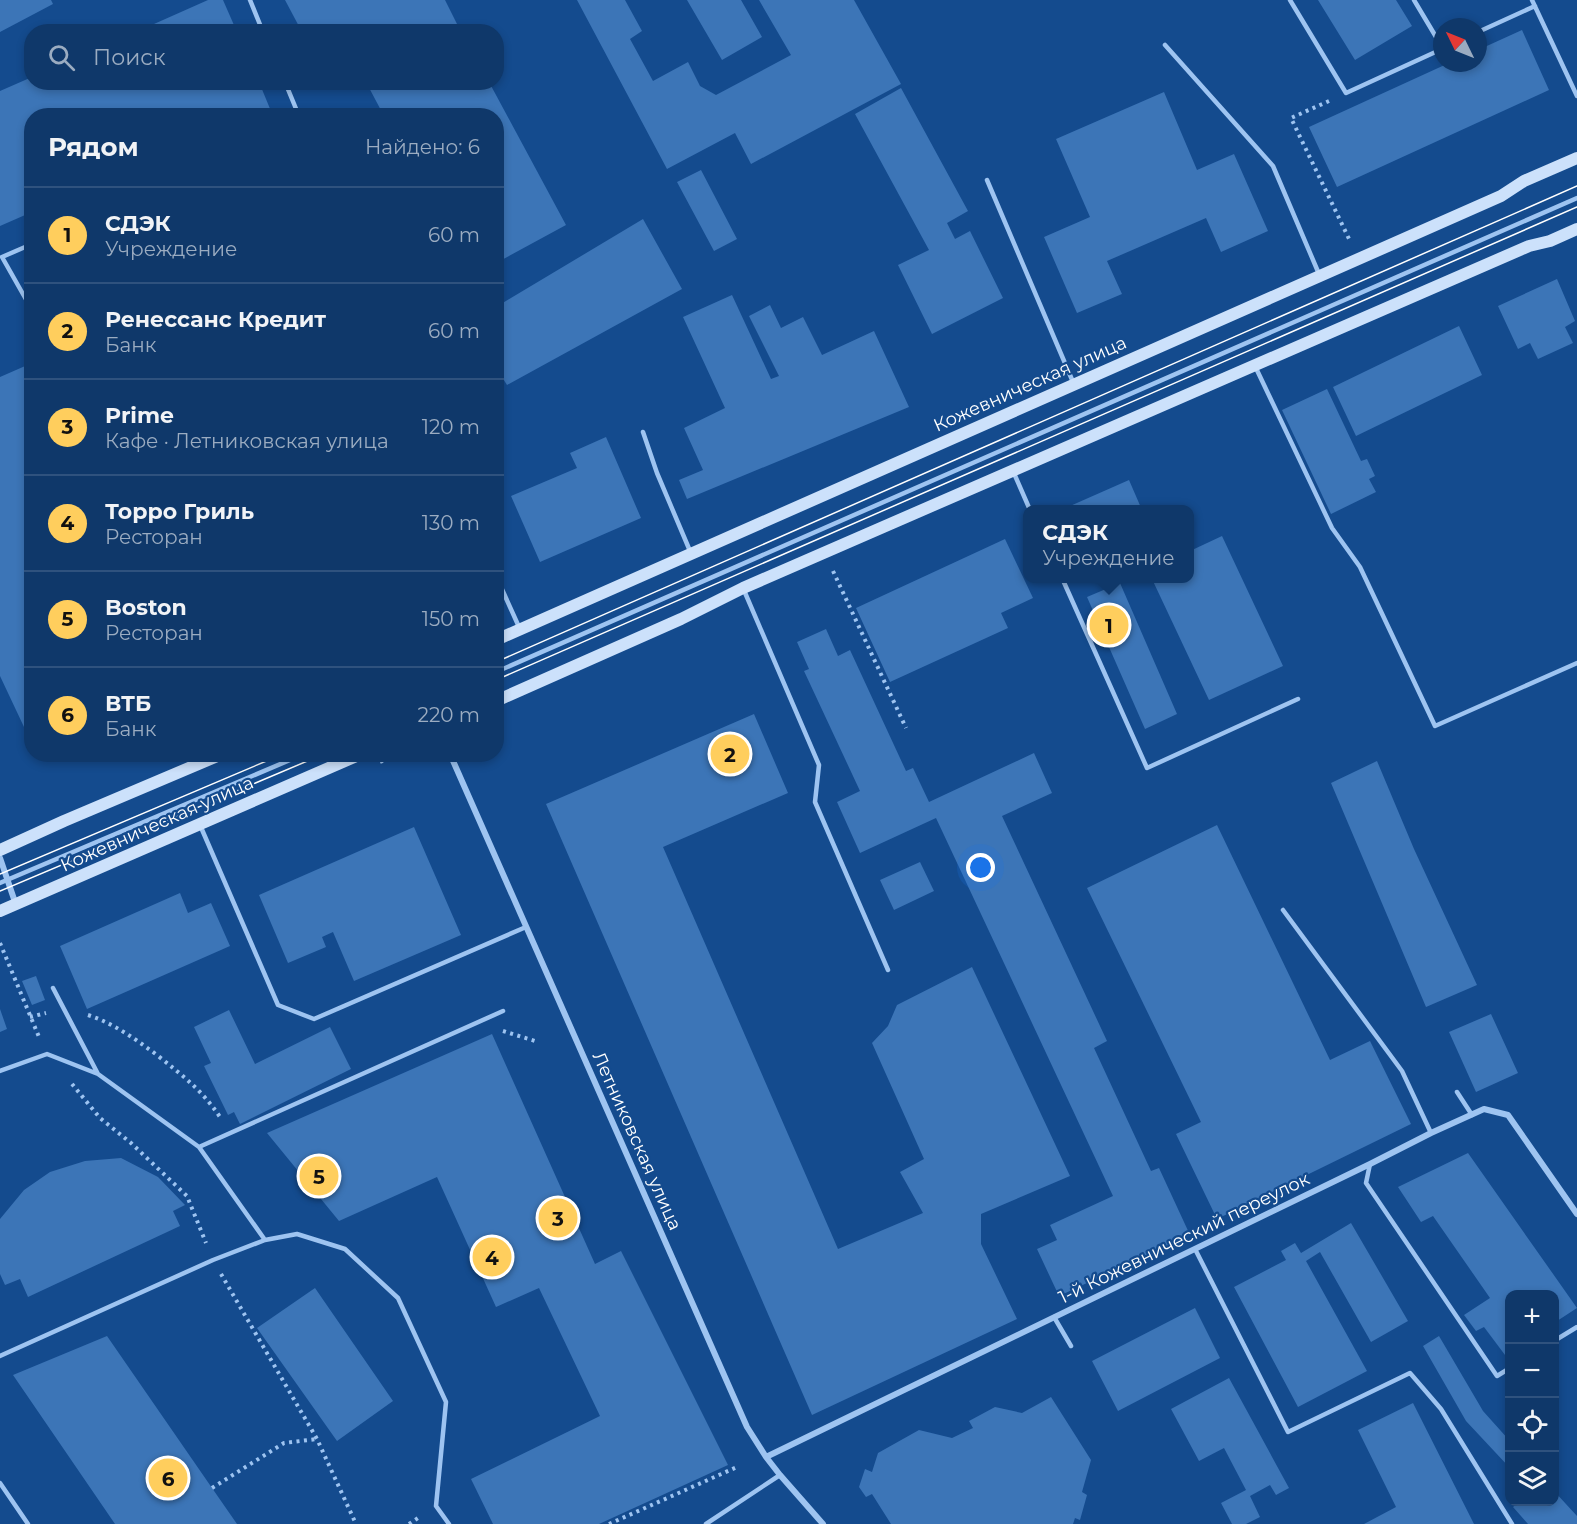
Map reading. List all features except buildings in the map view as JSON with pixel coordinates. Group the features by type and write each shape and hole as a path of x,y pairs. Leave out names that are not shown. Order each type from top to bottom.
{"main road":[{"name":"Кожевническая улица","path":"504,637 1501,196 1524,181 1577,158"},
{"path":"504,697 681,619 743,588 1529,246 1550,241 1577,229"},
{"name":"Кожевническая улица","path":"0,850 203,762"},
{"name":"Кожевническая улица","path":"0,911 343,762"}],"street":[{"name":"Летниковская улица","path":"454,762 747,1427 780,1475 823,1524"},
{"path":"0,858 16,905"},
{"name":"1-й Кожевнический переулок","path":"766,1457 1484,1109 1508,1115 1577,1214"}],"lane":[{"path":"250,0 260,24"},
{"path":"1290,0 1346,93 1433,52"},
{"path":"1414,0 1433,33"},
{"path":"1532,0 1577,96"},
{"path":"1487,28 1534,6"},
{"path":"1165,45 1273,166 1320,276"},
{"path":"288,90 296,108"},
{"path":"987,180 1074,385"},
{"path":"504,668 1577,198"},
{"path":"24,247 2,257 24,296"},
{"path":"1255,366 1332,528 1360,567 1436,726 1577,663"},
{"path":"643,432 657,473 691,554"},
{"path":"1013,471 1028,505"},
{"path":"1064,583 1147,768 1298,699"},
{"path":"743,588 819,765 815,802 888,970"},
{"path":"504,594 520,630"},
{"path":"0,883 285,762"},
{"path":"200,825 278,1005 314,1019 526,927"},
{"path":"1283,910 1402,1071 1431,1133"},
{"path":"53,988 98,1074"},
{"path":"199,1147 503,1011"},
{"path":"0,1071 47,1054 98,1074 199,1147 265,1240"},
{"path":"1457,1092 1472,1115"},
{"path":"1370,1164 1366,1183 1497,1376 1505,1371"},
{"path":"0,1356 213,1260 265,1240 297,1234 345,1249 398,1298 446,1402 436,1506 448,1524"},
{"path":"1195,1249 1288,1432 1410,1373 1441,1409 1512,1524"},
{"path":"1054,1317 1071,1346"},
{"path":"1559,1338 1577,1327"},
{"path":"706,1524 780,1475"},
{"path":"0,1482 28,1524"}],"path":[{"path":"1346,93 1291,118 1353,247"},
{"path":"830,565 906,728"},
{"path":"0,942 30,1017 64,1008 90,1015 124,1031 190,1081 208,1099 231,1132"},
{"path":"212,1488 284,1443 317,1439"},
{"path":"609,1524 737,1467"}],"tram line":[{"path":"504,658 1577,186"},
{"path":"504,676 1577,207"},
{"path":"0,874 264,762"},
{"path":"0,891 305,762"}],"place":[{"name":"СДЭК","path":"1109,625"},
{"name":"Ренессанс Кредит","path":"730,754"},
{"name":"Boston","path":"319,1176"},
{"name":"Prime","path":"558,1218"},
{"name":"Торро Гриль","path":"492,1257"},
{"name":"ВТБ","path":"168,1478"}]}
